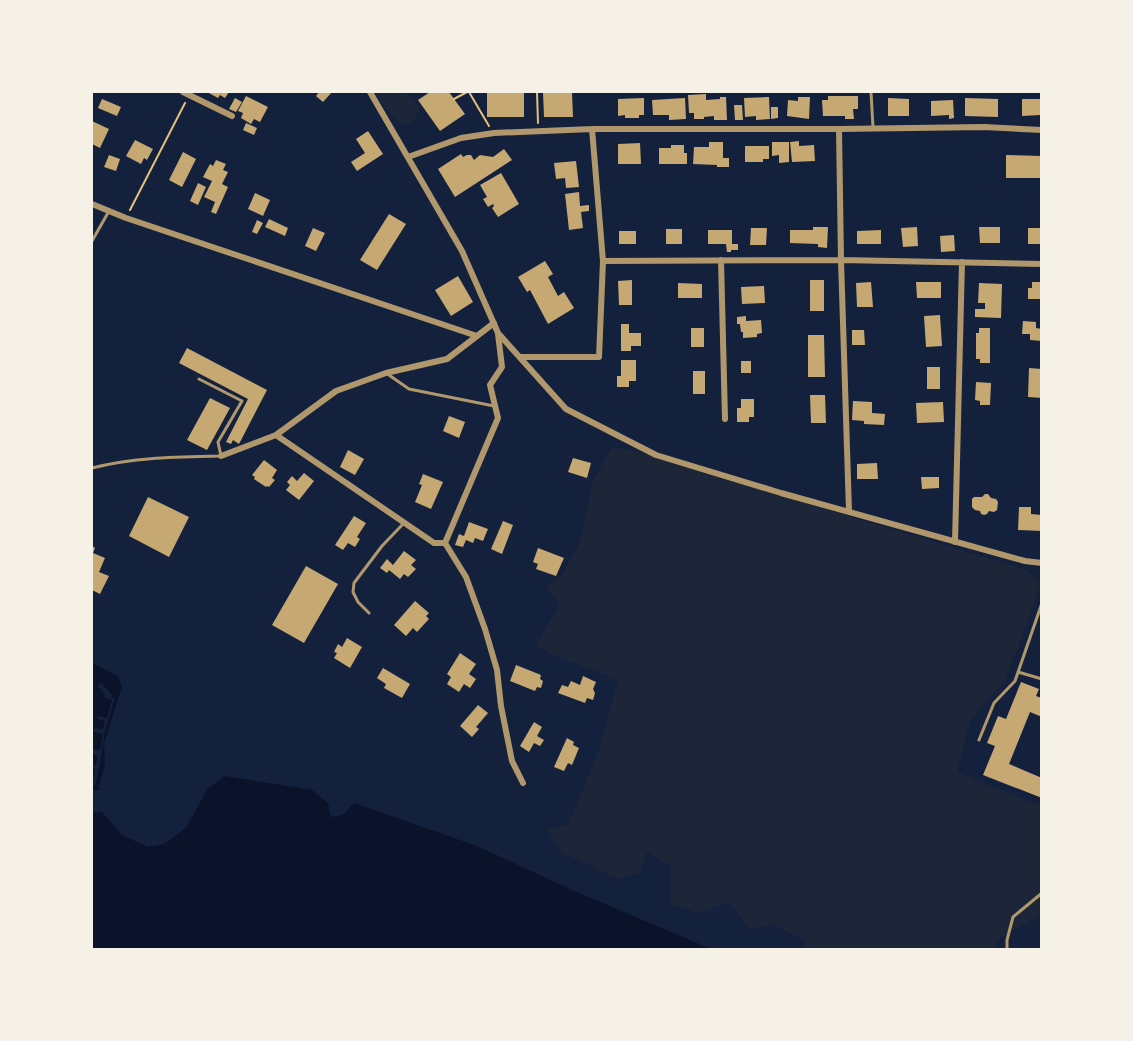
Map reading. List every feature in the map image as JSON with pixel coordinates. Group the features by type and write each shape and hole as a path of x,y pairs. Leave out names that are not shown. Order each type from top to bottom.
{"street":[{"path":"370,92 462,251 498,333 502,367 490,385 498,418 445,543"},
{"path":"187,93 232,116"},
{"path":"408,157 461,138 538,131 984,127 1041,130"},
{"path":"520,357 599,357 603,261 592,129"},
{"path":"839,129 849,511"},
{"path":"92,204 126,218 477,336"},
{"path":"721,260 725,419"},
{"path":"603,261 841,260 1041,264"},
{"path":"955,542 962,262"},
{"path":"221,456 276,435 336,391 386,373 447,359 494,323"},
{"path":"498,333 566,409 656,455 955,542 1025,561 1041,563"},
{"path":"276,435 434,543 445,543"},
{"path":"445,543 466,577 485,629 497,670 512,761 523,783"}],"lane":[{"path":"871,92 873,129"},
{"path":"92,241 109,211"},
{"path":"386,373 409,389 494,406"},
{"path":"92,468 115,462 155,458 221,456 218,442 242,401 199,379"},
{"path":"369,613 358,602 353,592 354,583 382,546 404,522"},
{"path":"978,740 994,703 1015,681 1041,603"},
{"path":"1018,672 1041,679"},
{"path":"1007,950 1013,917 1041,893"}],"path":[{"path":"454,99 468,92 494,134"},
{"path":"537,92 538,131"},
{"path":"126,218 187,93"},
{"path":"537,98 543,98"}],"shaded area":[{"path":"375,92 396,92 408,95 413,99 419,111 414,120 405,124 400,122 390,113"},
{"path":"612,447 634,451 1027,570 1041,584 1006,679 970,721 957,772 1041,806 1041,915 996,940 997,949 801,949 805,940 770,924 749,929 729,902 698,913 671,904 671,867 647,852 639,873 618,879 561,852 548,830 568,825 600,748 618,680 536,646 559,605 546,586 562,575 580,542 593,481"},
{"path":"92,663 118,676 122,687 104,743 105,764 99,787 102,812 122,835 148,847 164,844 186,828 208,788 225,776 312,790 328,803 331,817 343,815 354,803 477,846 572,890 711,949 92,949"}],"pier":[{"path":"101,683 112,695 111,697 115,698 105,731 95,786 92,785 95,770 92,765 96,765 98,756 92,754 92,749 100,750 103,734 92,730 94,728 103,729 105,721 97,719 98,716 107,718 112,700 104,697 105,694 98,686"},
{"path":"92,790 100,790 102,812 92,812"}],"building":[{"path":"207,92 229,92 225,98 220,95 218,98"},
{"path":"319,92 332,92 323,102 316,96"},
{"path":"430,92 449,92 465,114 440,131 418,100"},
{"path":"487,92 524,92 524,117 487,117"},
{"path":"543,92 572,92 573,117 544,117"},
{"path":"706,94 706,100 726,97 727,120 714,120 714,116 694,119 694,113 689,113 688,95"},
{"path":"246,96 268,107 260,122 254,119 251,124 241,118 243,113 238,111"},
{"path":"828,96 858,96 858,109 853,109 854,119 845,119 845,116 823,116 822,100 828,100"},
{"path":"769,97 770,119 756,120 756,116 745,117 744,98"},
{"path":"798,97 810,97 809,119 787,116 788,100 798,101"},
{"path":"235,98 242,102 236,112 229,109"},
{"path":"644,98 644,115 639,115 639,118 618,116 618,99"},
{"path":"685,98 686,119 669,120 669,115 653,115 652,100"},
{"path":"888,98 909,99 909,116 888,116"},
{"path":"965,98 998,99 998,117 965,116"},
{"path":"102,99 121,107 117,116 98,108"},
{"path":"1022,99 1040,99 1040,115 1022,116"},
{"path":"953,100 954,118 949,119 949,115 931,116 931,101"},
{"path":"734,105 742,105 743,120 735,120"},
{"path":"771,107 778,107 778,118 771,119"},
{"path":"92,121 109,129 100,148 92,144"},
{"path":"246,123 257,128 254,135 243,130"},
{"path":"368,131 383,154 357,171 351,162 365,153 356,139"},
{"path":"135,140 153,149 147,160 144,158 141,164 126,156"},
{"path":"799,141 799,146 814,145 815,161 792,162 790,142"},
{"path":"709,142 723,142 723,158 729,158 729,167 693,164 694,147 709,147"},
{"path":"772,142 789,142 789,162 779,163 779,155 772,156"},
{"path":"640,143 641,164 618,164 618,144"},
{"path":"671,145 684,145 687,164 659,164 659,148 671,148"},
{"path":"745,146 769,146 769,159 763,159 763,162 745,162"},
{"path":"504,149 512,160 455,197 438,169 461,154 463,157 471,155 474,160 480,155 493,157"},
{"path":"183,152 196,159 182,187 169,180"},
{"path":"109,155 120,159 116,171 104,167"},
{"path":"1006,155 1042,156 1042,178 1006,178"},
{"path":"216,160 226,164 223,170 228,172 222,184 228,187 216,214 211,212 215,202 204,197 212,181 203,177 210,164 213,166"},
{"path":"576,161 579,187 566,188 565,178 556,179 554,163"},
{"path":"501,173 519,204 498,217 492,208 493,204 488,207 483,199 487,197 480,185"},
{"path":"198,183 206,187 198,205 190,201"},
{"path":"579,192 580,206 589,205 589,211 581,212 583,228 569,230 565,194"},
{"path":"255,193 270,200 263,216 248,209"},
{"path":"389,214 406,224 377,270 360,260"},
{"path":"269,219 288,228 285,236 265,227"},
{"path":"257,220 263,223 257,234 252,232"},
{"path":"813,227 828,227 827,248 818,247 818,244 790,243 790,230 813,230"},
{"path":"917,227 918,246 903,247 901,228"},
{"path":"979,227 1000,227 1000,243 980,243"},
{"path":"313,228 325,233 316,251 305,246"},
{"path":"751,228 767,228 766,245 750,245"},
{"path":"1028,228 1042,228 1042,244 1028,244"},
{"path":"666,229 682,229 682,244 666,244"},
{"path":"708,230 732,230 732,244 738,244 738,250 727,252 726,244 708,244"},
{"path":"881,230 881,244 857,244 857,231"},
{"path":"619,231 636,231 636,244 619,244"},
{"path":"954,235 955,251 941,252 940,236"},
{"path":"545,261 553,274 548,277 558,296 564,292 574,308 548,324 530,290 527,292 518,277"},
{"path":"458,276 473,302 451,316 435,290"},
{"path":"632,280 632,305 619,305 618,281"},
{"path":"810,280 824,280 824,311 810,311"},
{"path":"871,282 873,307 857,307 856,283"},
{"path":"916,282 941,282 941,298 917,298"},
{"path":"1032,282 1042,282 1041,299 1028,299 1028,288 1032,288"},
{"path":"678,283 702,284 702,298 678,298"},
{"path":"979,283 1002,284 1001,318 975,317 975,309 985,309 985,303 978,303"},
{"path":"764,286 765,303 742,304 741,287"},
{"path":"940,315 942,346 926,347 924,316"},
{"path":"746,316 746,321 761,320 762,333 757,334 757,337 743,338 740,324 737,324 737,317"},
{"path":"1023,321 1036,322 1036,328 1042,329 1042,341 1030,340 1030,334 1022,334"},
{"path":"621,324 629,324 629,333 641,333 641,346 631,346 631,351 621,351"},
{"path":"691,328 704,328 704,347 691,347"},
{"path":"979,328 990,328 990,363 980,363 980,359 976,359 976,333 979,333"},
{"path":"852,330 864,330 865,345 852,345"},
{"path":"808,335 824,335 825,377 808,377"},
{"path":"187,348 267,390 239,444 233,440 231,444 226,442 248,399 179,363"},
{"path":"621,360 636,360 636,381 629,381 629,387 617,387 617,376 621,376"},
{"path":"741,361 751,361 751,373 741,373"},
{"path":"927,367 940,367 940,389 927,389"},
{"path":"1029,368 1042,369 1042,398 1028,397"},
{"path":"693,371 705,371 705,394 693,394"},
{"path":"976,382 991,383 990,405 980,405 980,401 975,400"},
{"path":"810,395 825,395 826,423 811,423"},
{"path":"210,398 230,408 207,450 187,440"},
{"path":"741,399 754,399 754,417 749,417 749,422 737,422 737,408 741,408"},
{"path":"853,401 872,402 872,413 885,414 884,425 864,424 864,421 852,420"},
{"path":"943,402 944,422 917,423 916,403"},
{"path":"449,416 465,422 459,438 443,431"},
{"path":"348,450 364,459 355,475 340,467"},
{"path":"573,458 591,463 587,478 568,472"},
{"path":"264,460 277,470 272,478 275,480 269,487 254,479 252,475"},
{"path":"877,463 878,479 857,479 857,464"},
{"path":"304,473 314,481 299,500 286,490 290,485 287,482 292,476 297,481"},
{"path":"423,474 443,482 431,509 415,502 422,485 419,484"},
{"path":"921,477 939,477 939,488 922,489"},
{"path":"985,494 998,502 997,510 989,511 984,515 972,507 972,499"},
{"path":"148,497 189,517 169,557 129,536"},
{"path":"1019,507 1031,507 1031,514 1042,515 1042,531 1018,530"},
{"path":"354,516 366,523 357,537 360,539 355,547 348,543 343,550 335,545"},
{"path":"503,521 513,525 502,554 491,549"},
{"path":"469,522 488,529 483,541 475,538 473,543 466,540 463,547 455,545 459,534 464,536"},
{"path":"92,546 95,548 93,553 105,558 99,572 109,576 100,594 92,590"},
{"path":"538,548 564,558 556,576 536,569 538,564 533,562"},
{"path":"404,551 416,560 411,565 416,569 408,577 404,574 400,579 389,570 387,573 380,568 387,559 393,565"},
{"path":"306,566 338,584 304,643 272,625"},
{"path":"415,601 429,613 426,616 429,619 417,632 413,628 406,636 394,625"},
{"path":"347,638 362,647 350,668 334,658 338,644 342,647"},
{"path":"460,653 476,664 469,674 476,679 470,688 464,684 459,692 447,684 451,677 447,674"},
{"path":"516,665 541,675 540,679 543,681 541,688 537,687 535,691 510,681"},
{"path":"383,668 410,684 402,698 384,688 386,684 377,678"},
{"path":"583,676 596,682 593,689 595,693 593,700 587,698 585,703 558,693 562,685 568,687 571,681 580,685"},
{"path":"1021,682 1039,689 1036,696 1042,698 1042,717 1030,712 1009,764 1042,778 1042,798 983,775 995,746 987,743 998,716 1006,719"},
{"path":"478,705 488,713 476,727 479,729 472,737 460,726"},
{"path":"534,722 542,727 537,736 544,740 540,746 534,743 529,752 520,746"},
{"path":"567,738 579,748 572,765 568,763 564,771 554,767"}]}
